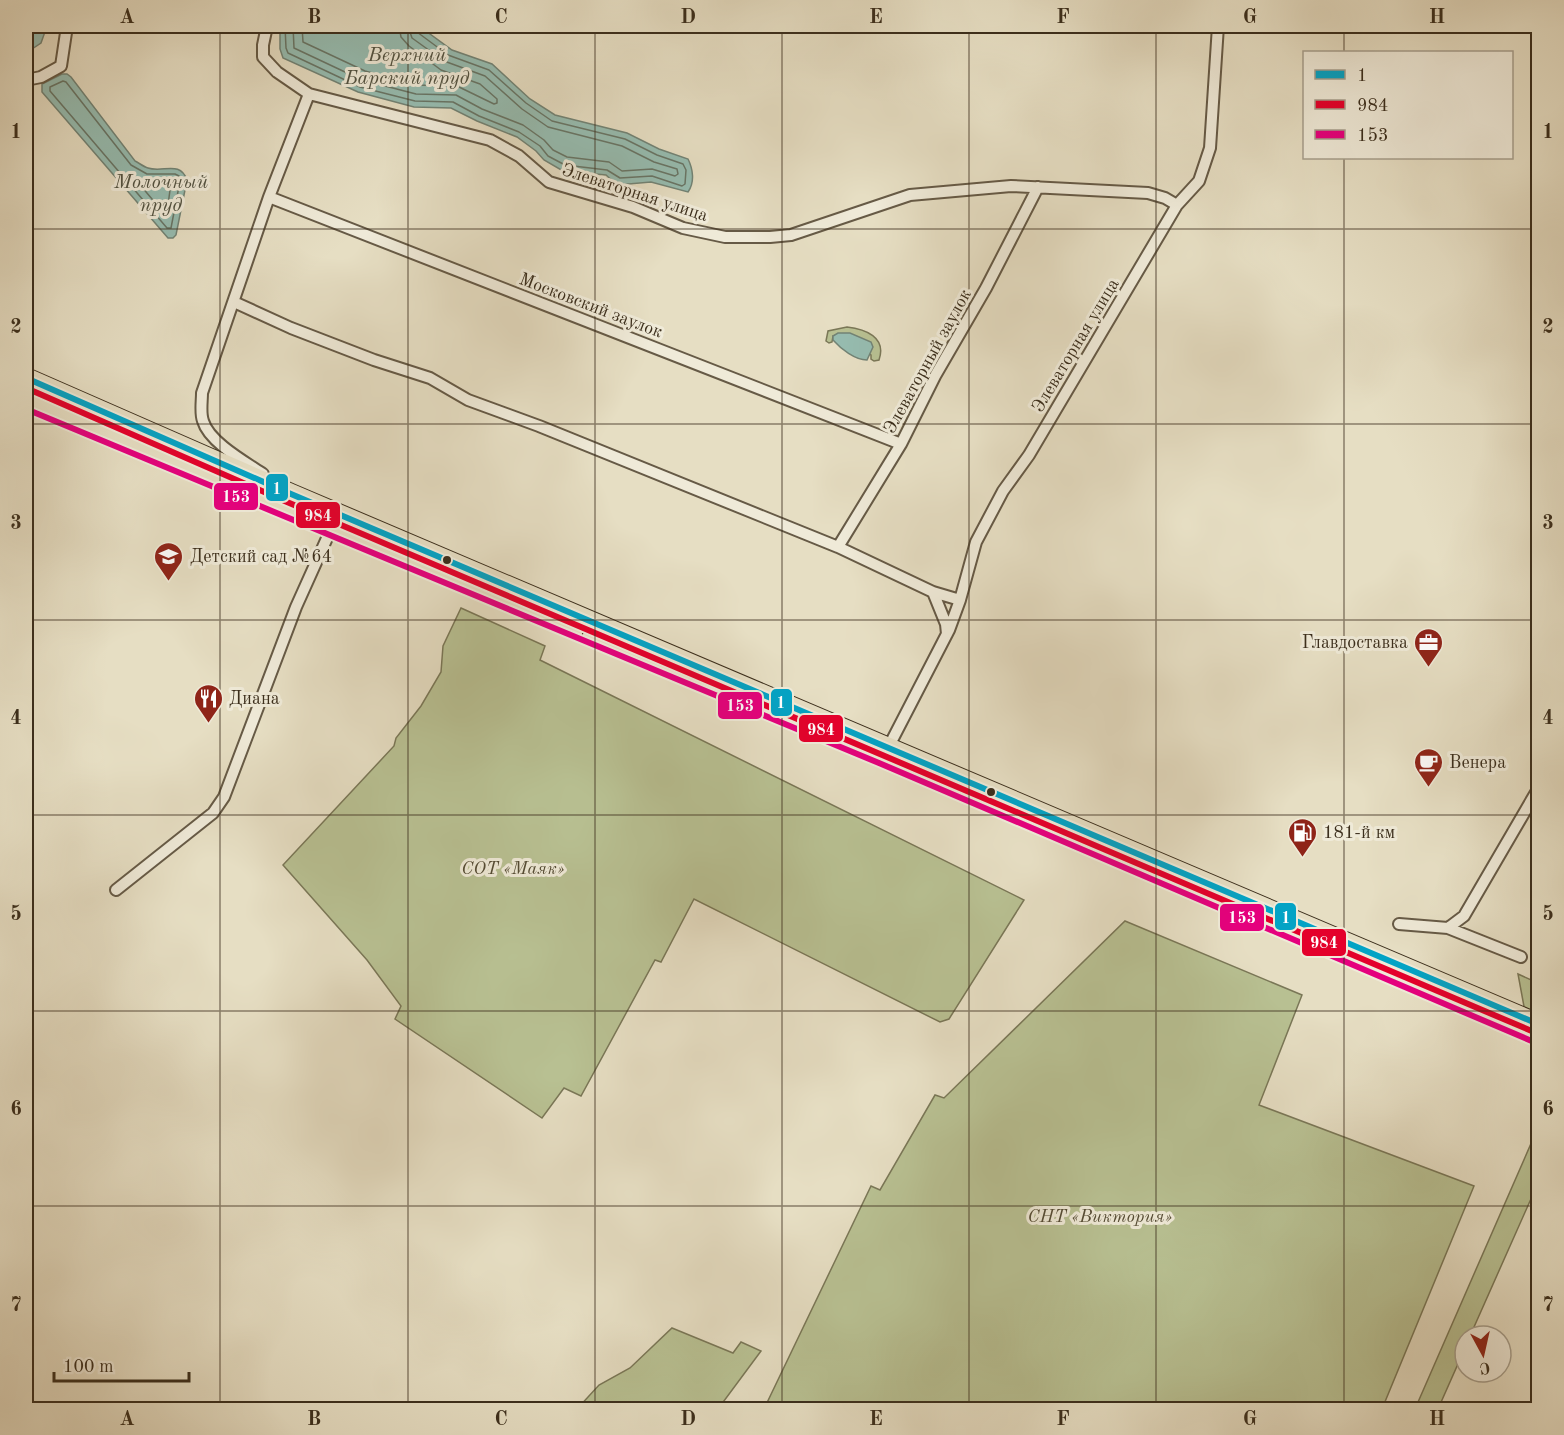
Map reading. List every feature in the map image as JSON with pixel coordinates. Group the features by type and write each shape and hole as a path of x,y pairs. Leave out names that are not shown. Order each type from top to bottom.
{"highway":[{"path":"26,378 291,494 1539,1024"},
{"path":"26,399 882,755 1539,1034"}],"street":[{"path":"26,80 41,77 61,66 67,26"},
{"path":"264,26 267,26 263,57 277,72 309,94 269,197 202,393 202,419 207,431 229,451 291,494"},
{"name":"Элеваторная улица","path":"888,748 947,634 960,600 976,542 1003,491 1029,455 1177,205 1200,181 1210,148 1218,26"},
{"name":"Элеваторная улица","path":"309,94 490,140 519,156 549,182 633,207 684,228 725,237 791,235 910,195 1011,186 1148,193 1165,198 1177,205"},
{"name":"Элеваторный заулок","path":"838,547 901,444 935,376 986,288 1038,187"},
{"name":"Московский заулок","path":"269,197 901,444"},
{"path":"234,302 291,328 374,360 430,378 468,400 539,426 838,547 933,592 960,600"},
{"path":"116,890 213,813 224,797 296,607 332,527"},
{"path":"933,592 946,624 947,634"},
{"path":"1448,928 1464,916 1539,789"},
{"path":"1399,924 1448,928 1521,957"}],"green space":[{"path":"847,327 867,332 877,340 881,352 879,360 874,361 871,355 833,336 832,342 826,341 828,331"},
{"name":"СОТ «Маяк»","path":"461,608 545,646 540,660 1024,900 949,1019 940,1022 694,899 661,962 655,960 581,1096 564,1088 542,1118 395,1019 401,1006 367,960 283,865 394,746 396,738 421,706 441,672 443,646"},
{"name":"СНТ «Виктория»","path":"1125,921 1302,995 1259,1105 1474,1186 1382,1409 764,1409 871,1186 880,1190 935,1095 944,1098"},
{"path":"1518,974 1538,983 1538,1017 1525,1012"},
{"path":"1538,1138 1538,1183 1475,1324 1453,1324 1453,1375 1438,1409 1415,1409 1533,1139"},
{"path":"672,1328 733,1353 741,1342 761,1351 718,1409 577,1409 599,1385 630,1368"}],"water":[{"path":"26,26 47,26 41,43 32,49 26,46"},
{"name":"Верхний Барский пруд","path":"280,26 419,26 452,50 492,64 530,99 555,115 627,133 659,149 688,159 692,184 688,192 651,182 617,185 606,175 563,171 544,160 517,137 451,108 414,107 358,92 283,58 280,49"},
{"name":"Молочный пруд","path":"62,74 71,77 135,161 148,168 176,169 184,174 187,180 176,235 173,238 168,238 42,92 42,84"},
{"path":"838,333 850,333 871,342 873,347 867,360 853,356 840,347 833,340 833,336"}],"transit line":[{"name":"1","path":"26,378 291,494 1538,1024"},
{"name":"984","path":"26,388 287,502 1534,1032"},
{"name":"153","path":"26,409 879,763 1534,1042"}],"place":[{"name":"Детский сад №64","path":"169,582"},
{"name":"Главдоставка","path":"1429,668"},
{"name":"Диана","path":"208,724"},
{"name":"Венера","path":"1428,788"},
{"name":"181-й км","path":"1302,858"}]}
